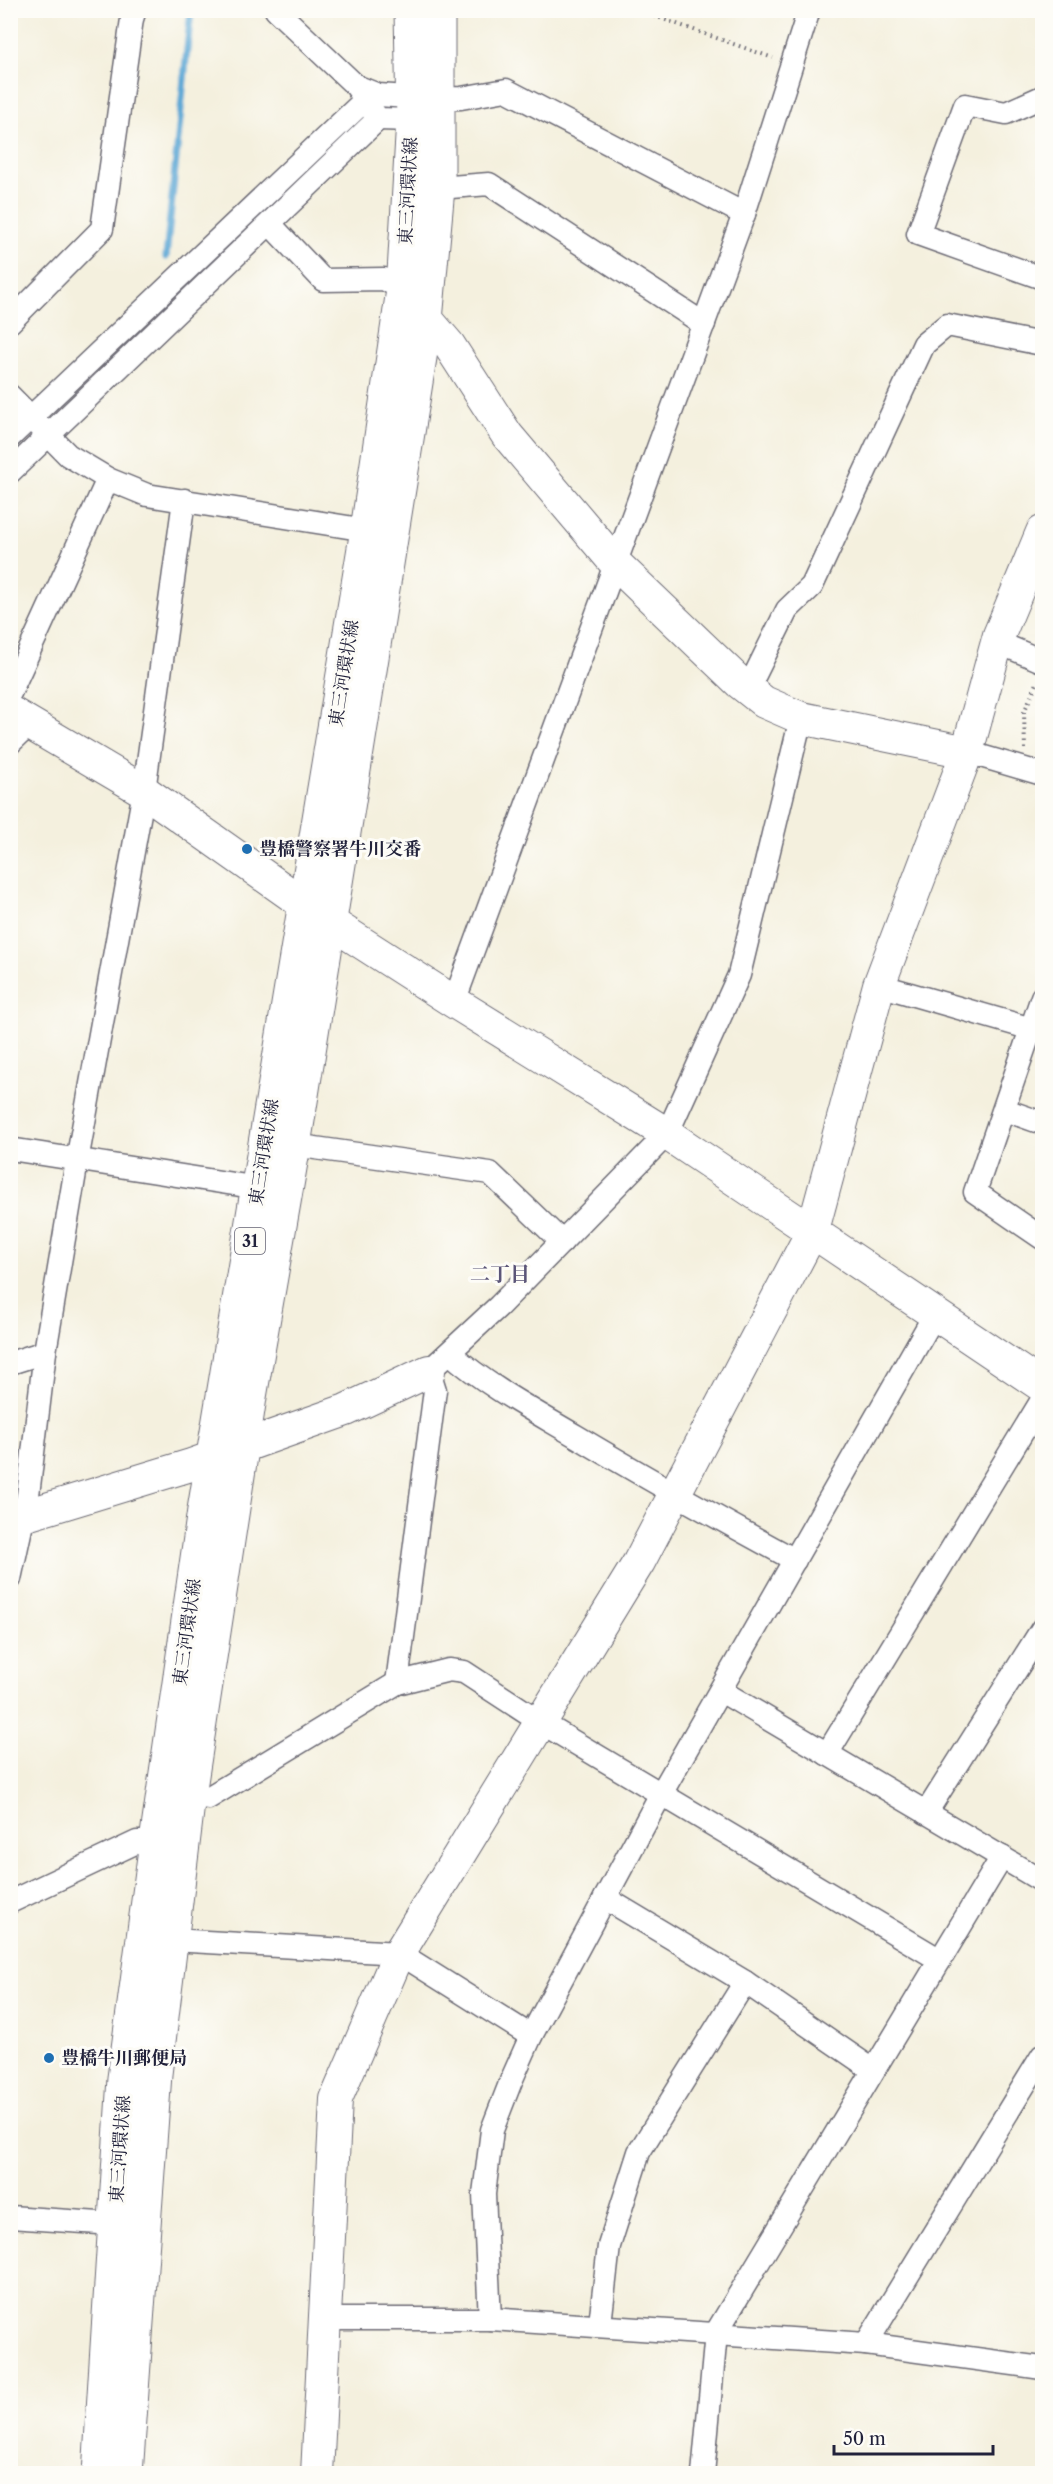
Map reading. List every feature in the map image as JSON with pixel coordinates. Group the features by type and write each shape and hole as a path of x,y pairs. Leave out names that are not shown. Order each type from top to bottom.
{"main road":[{"name":"東三河環状線","path":"126,2474 155,2074 259,1188 317,913 380,532 426,320 438,188 421,105 411,10"},
{"name":"東三河環状線","path":"380,532 421,105 438,10"},
{"name":"東三河環状線","path":"99,2474 124,2078 156,1842 228,1451 294,1145 317,913"}],"street":[{"path":"10,322 102,230 135,10"},
{"path":"276,10 360,93 378,119"},
{"path":"454,1002 744,214 809,10"},
{"path":"10,472 378,119 421,105 506,90 744,214"},
{"path":"360,93 421,105"},
{"path":"10,437 360,93"},
{"path":"1042,97 1006,113 965,105 918,234 1042,278"},
{"path":"438,188 489,184 704,324"},
{"path":"270,224 323,280 384,279 402,290 449,345 507,435 616,564 764,702 801,718 967,752 1033,771"},
{"path":"748,689 787,610 812,586 924,344 947,325 1042,344"},
{"path":"10,396 68,455 108,479 147,495 380,532"},
{"path":"10,693 108,479"},
{"path":"10,1579 17,1518 77,1161 144,791 184,500"},
{"path":"317,2474 336,2099 399,1953 542,1723 676,1495 813,1230 879,985 967,752 997,642 1042,532"},
{"path":"997,642 1042,661"},
{"path":"17,1518 228,1451 346,1410 439,1362 562,1242 667,1134 739,975 801,718"},
{"path":"17,726 144,791 317,913 454,1002 667,1134 1042,1386"},
{"path":"879,985 1037,1029"},
{"path":"1042,997 1037,1029 975,1192 1042,1238"},
{"path":"1005,1110 1042,1123"},
{"path":"294,1145 490,1173 562,1242"},
{"path":"10,1149 259,1188"},
{"path":"490,2319 484,2194 492,2130 531,2036 662,1792 935,1314"},
{"path":"10,1364 45,1352"},
{"path":"439,1362 464,1366 544,1417 676,1495 795,1560"},
{"path":"397,1683 439,1362"},
{"path":"827,1754 1042,1400"},
{"path":"926,1813 1042,1629"},
{"path":"189,1795 208,1798 397,1683 449,1670 464,1672 542,1723 662,1792 940,1960"},
{"path":"721,1691 1042,1881"},
{"path":"10,1902 137,1842 156,1842"},
{"path":"703,2474 716,2333 1002,1857"},
{"path":"604,1898 745,1982 873,2070"},
{"path":"172,1940 399,1953 531,2036"},
{"path":"600,2324 609,2246 639,2152 745,1982"},
{"path":"867,2344 1042,2056"},
{"path":"10,2217 114,2224"},
{"path":"325,2319 490,2319 600,2324 867,2344 1042,2368"}],"path":[{"path":"637,10 792,65"},
{"path":"1033,771 1024,712 1042,672"}],"waterway":[{"path":"166,257 191,10"}],"place":[{"name":"豊橋警察署牛川交番","path":"247,849"},
{"name":"豊橋牛川郵便局","path":"49,2058"}],"district":[{"name":"二丁目","path":"500,1274"}]}
